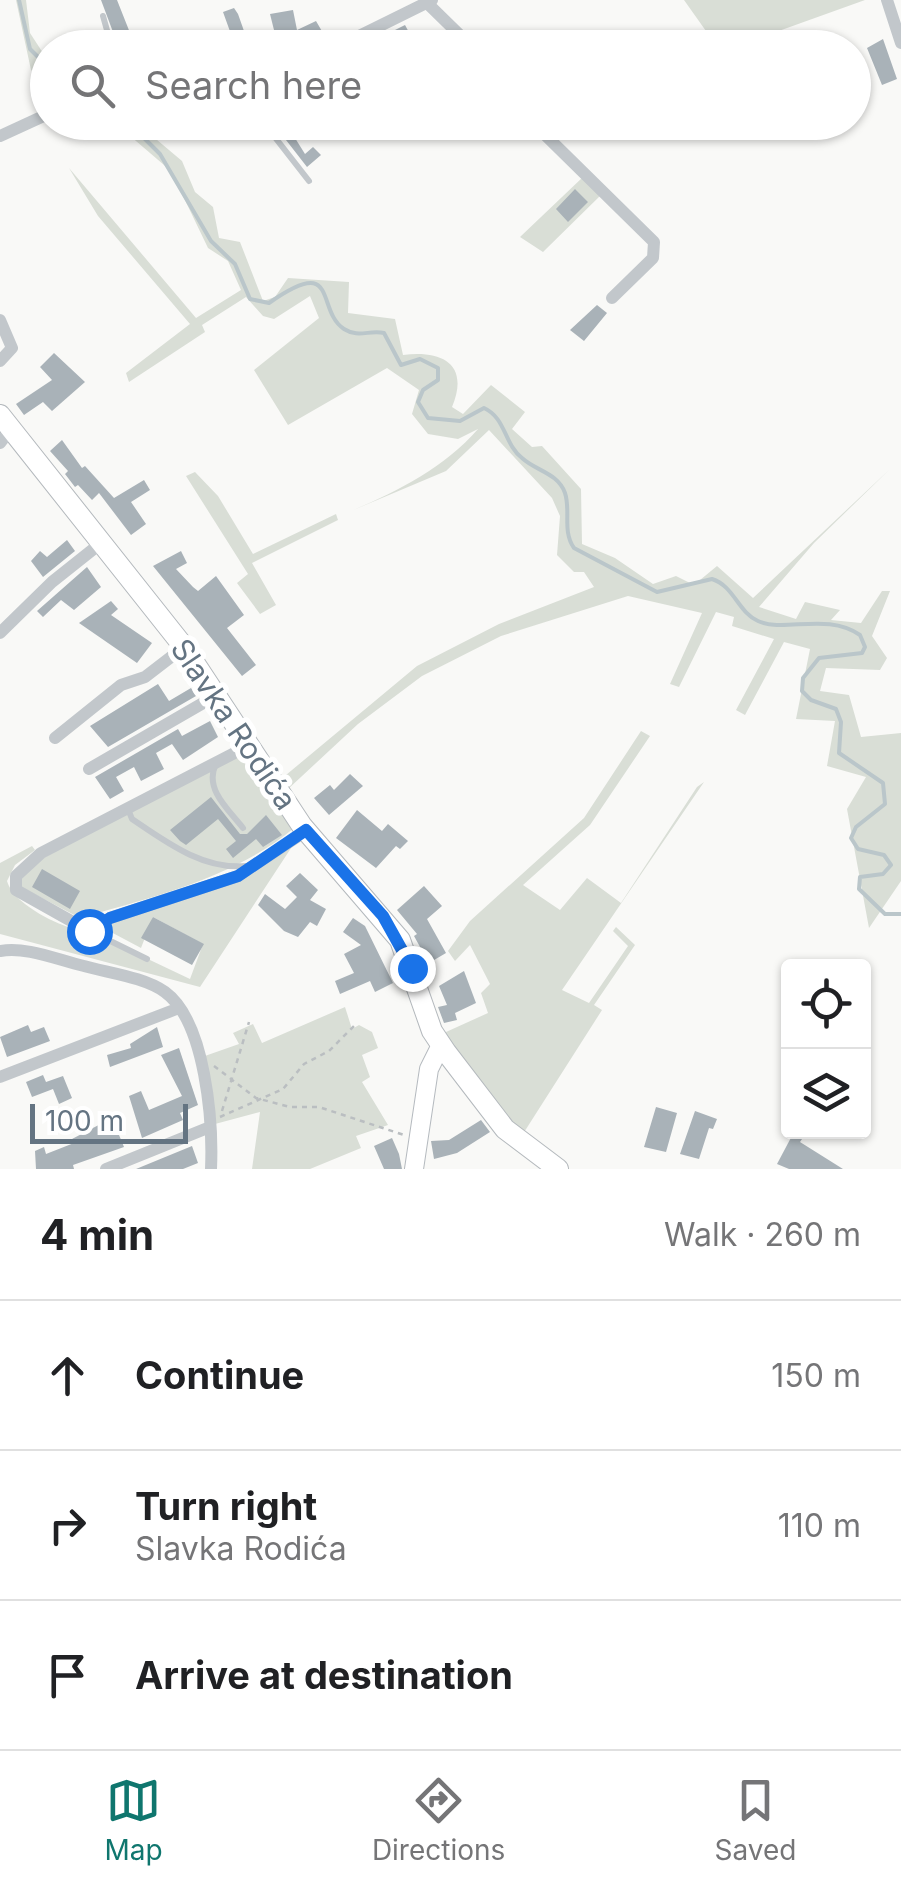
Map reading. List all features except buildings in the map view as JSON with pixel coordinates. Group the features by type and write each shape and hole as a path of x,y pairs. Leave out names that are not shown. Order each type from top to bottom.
{"main road":[{"name":"Slavka Rodića","path":"3,429 184,647 306,830 400,940 441,1045 504,1129 558,1169"},
{"path":"414,1169 431,1060 441,1045"}],"street":[{"path":"888,0 901,44"},
{"path":"378,30 429,1 456,30"},
{"path":"1,133 30,121"},
{"path":"550,140 654,242 653,258 612,298"},
{"path":"0,320 12,348 0,361"},
{"path":"0,633 52,582 101,544"},
{"path":"55,738 121,685 137,682 184,647"},
{"path":"88,769 217,695"},
{"path":"248,746 41,853 14,880 21,896 89,931 110,918 238,876 306,830"},
{"path":"0,950 16,950 164,990 179,1008 197,1053 211,1106 211,1169"},
{"path":"0,1077 179,1008"},
{"path":"106,1169 214,1122"}],"lane":[{"path":"103,16 107,30"},
{"path":"277,140 308,181"},
{"path":"216,765 212,775 215,792 243,828"},
{"path":"128,807 132,819 189,855 226,867 259,864"},
{"path":"89,931 146,960"}],"path":[{"path":"214,1122 249,1022"},
{"path":"214,1122 256,1098 283,1089 304,1064 328,1051 356,1024"},
{"path":"197,1053 256,1098 290,1107 319,1107 394,1134 418,1137"}],"shaded area":[{"path":"16,0 26,0 30,65"},
{"path":"684,0 865,0 781,30 705,30"},
{"path":"135,140 157,140 182,161 195,192 213,207 219,238 240,242 263,301 275,297 288,278 349,282 348,313 395,319 403,355 430,355 455,370 457,392 452,407 463,414 491,385 525,412 512,429 532,447 542,446 581,489 582,544 615,558 653,584 676,576 694,585 717,566 753,598 890,469 814,543 759,607 796,619 805,602 840,610 831,620 861,623 882,591 890,591 872,636 887,658 880,670 826,668 820,691 849,695 861,737 901,733 901,881 869,928 847,809 866,777 827,766 835,721 796,719 810,649 784,642 745,715 736,710 774,639 732,626 734,617 716,612 679,687 670,684 702,613 628,596 501,636 422,676 358,724 287,790 280,780 417,666 499,624 594,587 584,572 574,572 557,555 560,516 552,498 489,430 446,471 351,511 419,477 478,429 458,439 428,434 412,414 419,390 387,368 288,425 254,370 319,318 310,296 274,319 263,316 246,297 202,325 205,332 129,382 126,373 190,324 98,216 69,168 196,318 241,290 228,261 208,248 171,171"},
{"path":"583,177 601,195 543,252 520,237"},
{"path":"195,472 218,496 253,554 336,514 338,520 252,563 276,605 260,614 237,583 248,574 186,476"},
{"path":"641,731 650,736 590,825 523,885 560,910 587,878 621,903 704,782 562,990 589,1003 628,946 613,931 616,927 635,945 594,1005 602,1010 521,1137 438,1031 446,1032 488,1013 481,993 490,984 470,945 455,961 448,951 470,921 584,818"},
{"path":"242,751 294,828 271,845 193,884 80,918 21,887 19,871"},
{"path":"297,839 200,987 0,934 0,863 32,846 35,850 15,865 7,881 30,908 190,979 203,944 153,917 141,948 109,931 108,924 242,877"},
{"path":"345,1007 352,1029 359,1025 372,1032 378,1048 362,1055 370,1077 362,1082 388,1125 356,1136 361,1148 310,1169 252,1169 260,1112 215,1124 202,1057 239,1044 233,1033 253,1024 262,1043"}],"waterway":[{"path":"19,0 30,49"},
{"path":"146,140 160,154 211,241 235,264 250,299 269,303 291,289 316,284 344,329 384,333 401,365 420,359 438,368 438,380 423,390 418,402 428,418 460,421 484,408 491,412 516,452 562,486 567,500 568,535 574,548 657,592 712,579 726,587 745,612 758,621 834,625 860,635 865,647 862,653 819,658 803,678 802,691 811,700 836,709 841,722 839,753 883,783 885,804 856,827 851,838 858,849 884,855 891,865 883,874 860,877 859,889 885,914 901,914"}],"route":[{"path":"89,931 110,918 238,876 306,830 383,916 400,940 412,968"}]}
